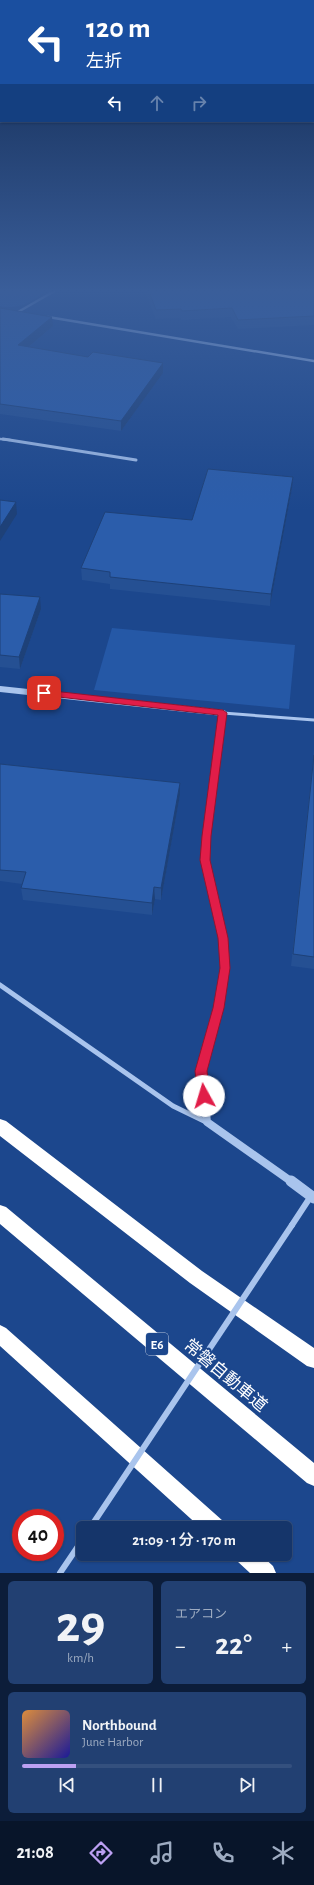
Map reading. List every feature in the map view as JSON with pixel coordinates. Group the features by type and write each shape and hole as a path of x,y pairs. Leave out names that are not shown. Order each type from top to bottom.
{"highway":[{"path":"0,1126 196,1277 314,1360"},
{"name":"常磐自動車道","path":"0,1213 314,1476"},
{"path":"0,1334 208,1521"},
{"path":"252,1561 266,1573"}],"street":[{"path":"0,439 136,460"},
{"path":"0,689 223,713 206,836 205,860 223,938 225,968 219,1008 201,1071 207,1122"},
{"path":"0,985 173,1106 207,1122 313,1197 292,1225 95,1521"},
{"path":"60,1573 76,1549"}],"lane":[{"path":"223,713 314,720"}],"shaded area":[{"path":"112,628 295,645 289,709 94,690"}],"building":[{"path":"0,362 163,363 121,421 0,404"},
{"path":"208,469 293,477 271,594 110,577 110,572 81,568 105,512 192,520"},
{"path":"0,500 16,502 0,527"},
{"path":"0,594 40,597 19,657 0,655"},
{"path":"314,755 314,957 293,954"},
{"path":"0,764 180,783 161,888 154,887 152,903 21,888 26,872 0,870"}],"route":[{"path":"44,693 223,713 206,836 205,860 223,938 225,968 219,1008 201,1071 204,1096"}]}
